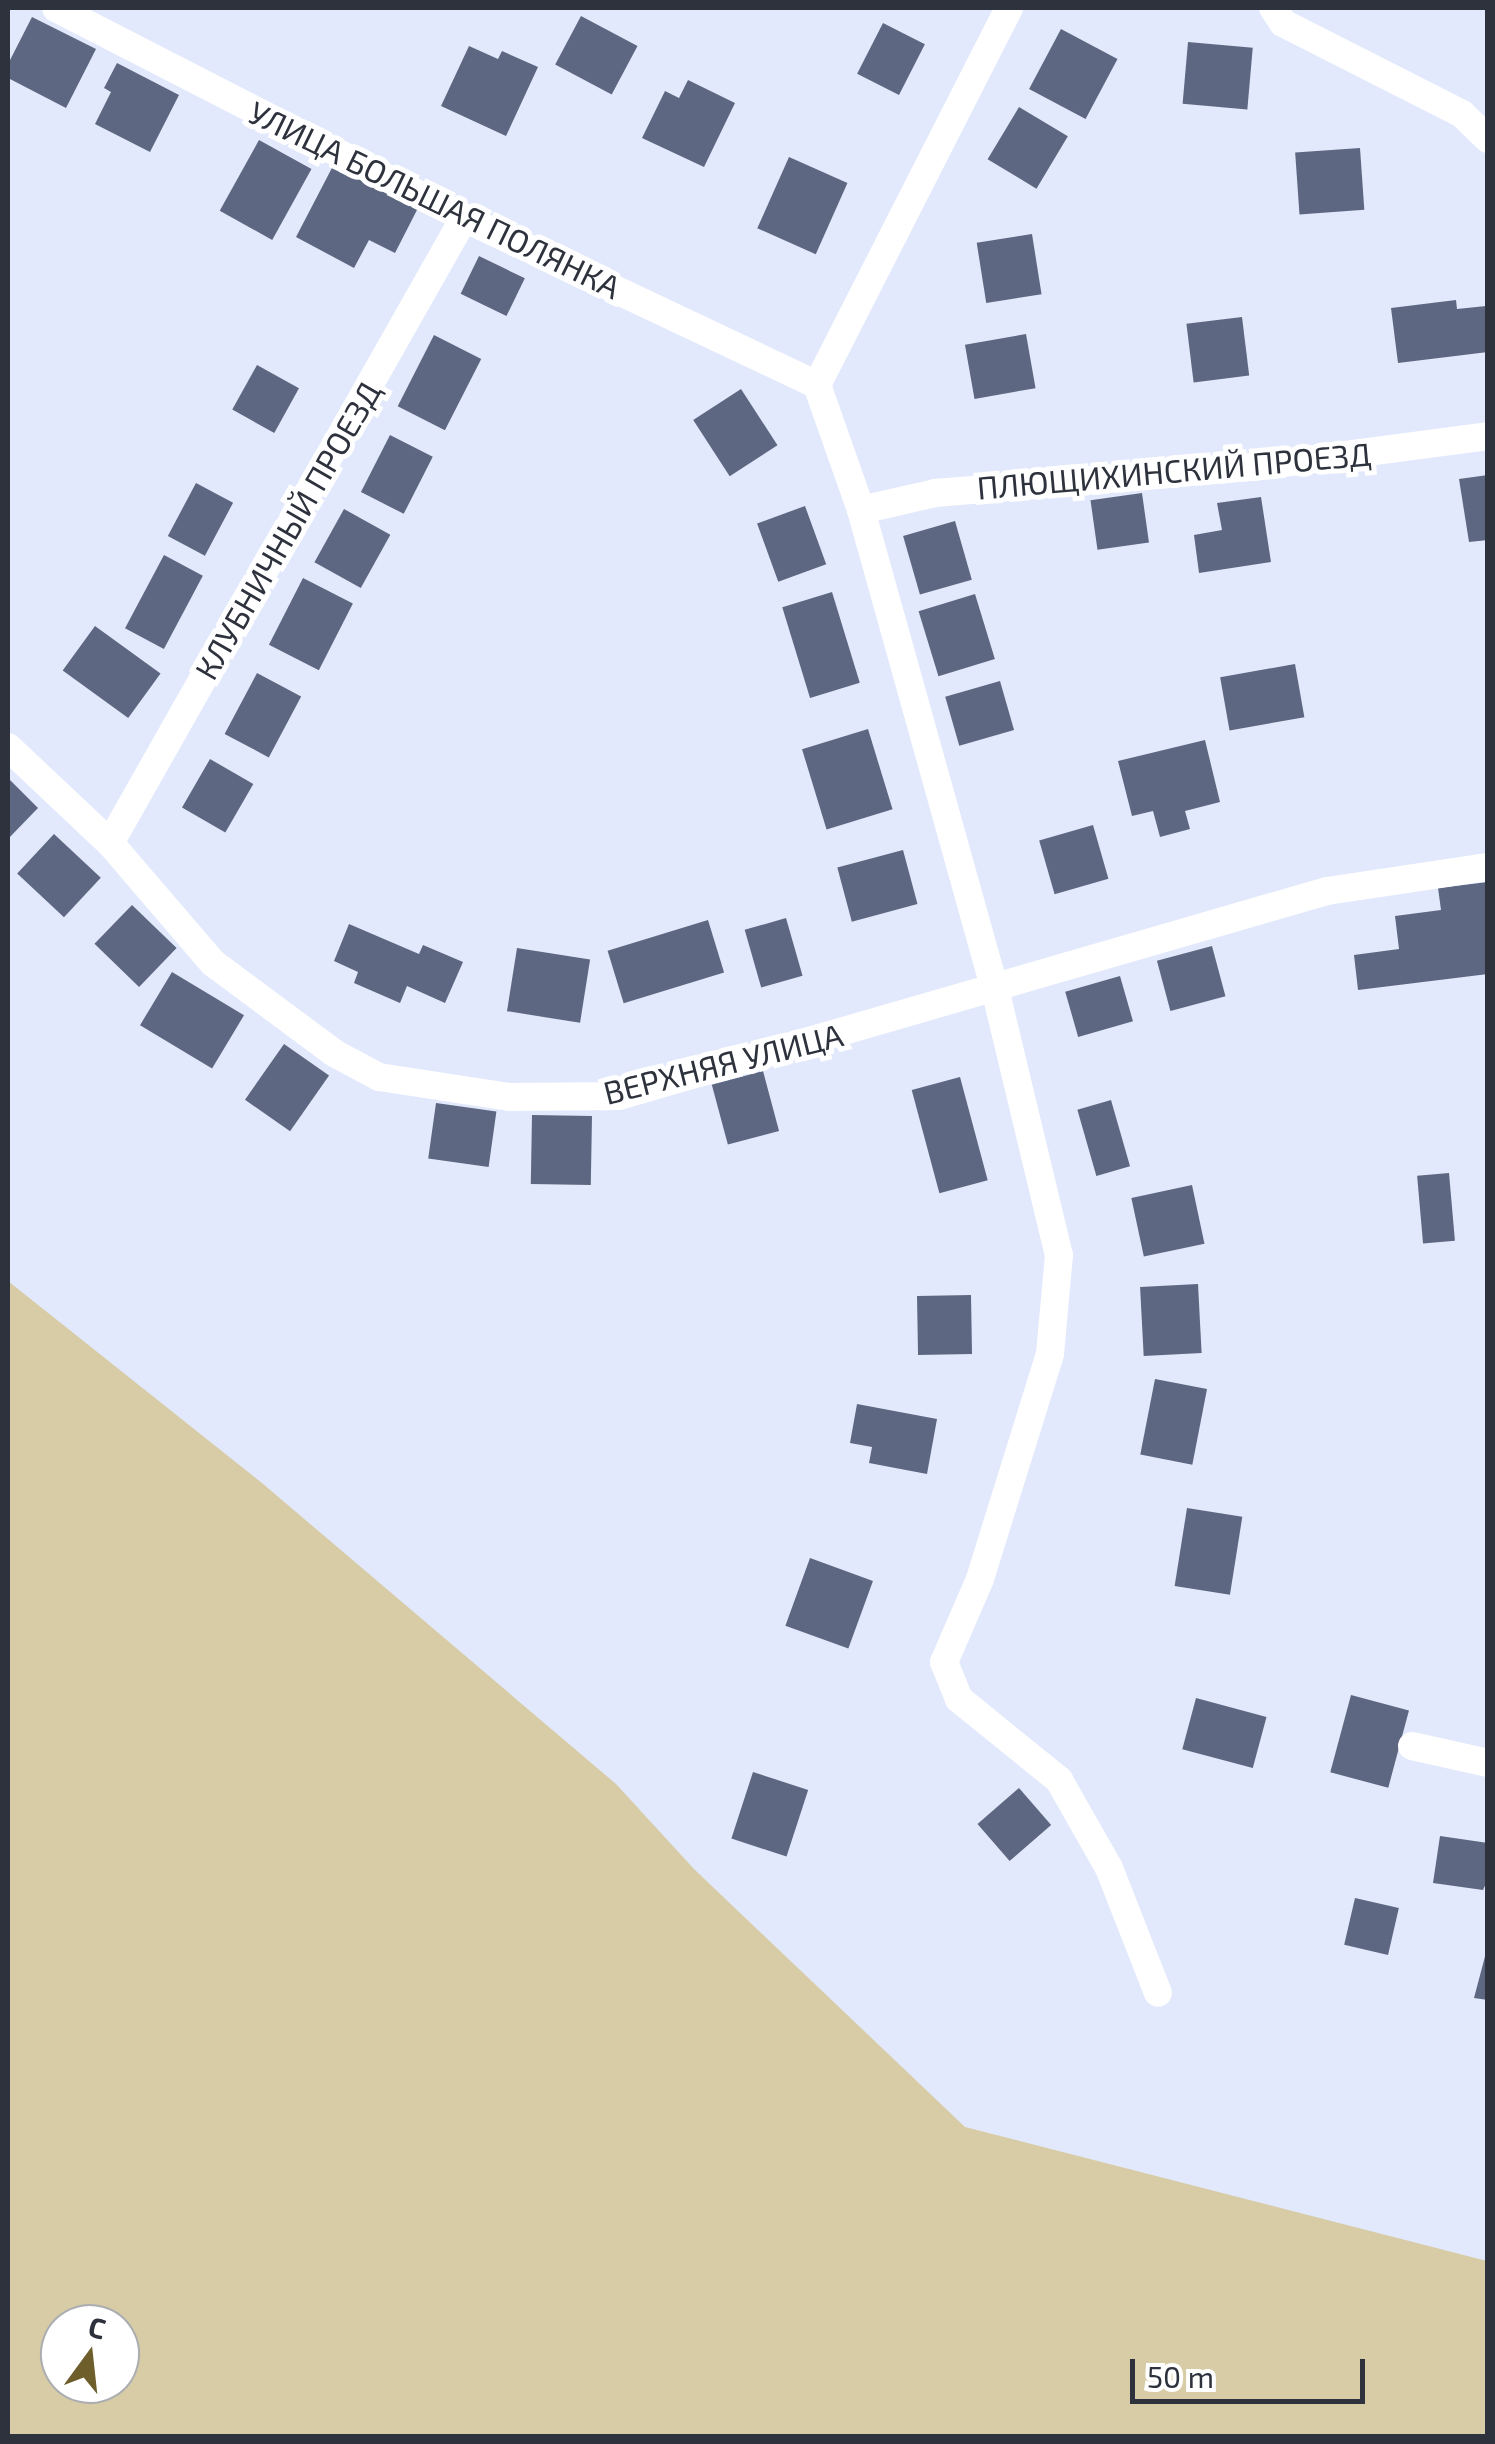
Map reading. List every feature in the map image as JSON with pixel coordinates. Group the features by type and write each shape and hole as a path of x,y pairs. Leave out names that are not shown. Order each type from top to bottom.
{"street":[{"name":"УЛИЦА БОЛЬШАЯ ПОЛЯНКА","path":"56,8 464,218 817,384"},
{"path":"1009,8 817,384 862,510 995,988 1058,1255 1050,1354 980,1578 944,1662 959,1699 1059,1780 1109,1868 1158,1993"},
{"path":"1273,8 1283,23 1462,114 1488,139"},
{"name":"КЛУБНИЧНЫЙ ПРОЕЗД","path":"110,843 464,218"},
{"name":"ПЛЮЩИХИНСКИЙ ПРОЕЗД","path":"862,510 935,493 1253,468 1488,436"},
{"name":"ВЕРХНЯЯ УЛИЦА","path":"8,747 110,843 213,962 289,1021 379,1076 509,1097 619,1096 1327,891 1488,866"},
{"path":"1412,1746 1488,1763"}],"shaded area":[{"path":"8,1281 262,1483 616,1784 694,1869 965,2127 1487,2261 1487,2436 8,2436"}],"building":[{"path":"581,16 638,46 612,95 555,65"},
{"path":"32,17 96,49 66,108 8,78 8,64"},
{"path":"883,23 925,44 899,95 857,74"},
{"path":"1061,29 1118,59 1086,119 1029,89"},
{"path":"1188,42 1253,48 1247,109 1183,104"},
{"path":"469,46 498,59 502,51 538,67 506,136 441,106"},
{"path":"117,63 179,95 150,152 95,124 111,92 104,88"},
{"path":"688,80 735,103 704,167 642,138 665,91 679,98"},
{"path":"1019,107 1068,136 1036,189 988,159"},
{"path":"259,140 311,169 272,240 220,211"},
{"path":"1360,148 1364,210 1299,214 1295,153"},
{"path":"789,157 847,183 816,254 757,228"},
{"path":"334,164 418,208 395,253 369,240 354,268 296,237"},
{"path":"1032,234 1042,294 986,303 977,243"},
{"path":"479,256 525,278 506,316 461,294"},
{"path":"1456,300 1457,309 1486,306 1488,352 1398,363 1391,308"},
{"path":"1242,317 1249,376 1194,382 1186,324"},
{"path":"1026,334 1036,388 974,399 965,345"},
{"path":"434,335 481,359 445,430 398,406"},
{"path":"257,365 299,388 274,433 232,410"},
{"path":"741,389 777,445 730,476 693,420"},
{"path":"390,435 433,457 404,514 361,492"},
{"path":"1488,475 1488,540 1469,542 1459,479"},
{"path":"196,483 233,503 205,556 168,536"},
{"path":"1142,493 1149,543 1097,550 1091,500"},
{"path":"1261,497 1271,562 1199,573 1194,535 1222,530 1217,503"},
{"path":"805,506 826,564 778,582 757,523"},
{"path":"344,509 390,535 361,588 314,562"},
{"path":"955,521 972,580 920,595 903,536"},
{"path":"164,555 203,576 164,649 125,628"},
{"path":"303,578 353,603 319,670 269,645"},
{"path":"832,592 860,683 810,698 782,607"},
{"path":"975,594 995,659 938,676 919,611"},
{"path":"95,626 161,674 128,718 63,670"},
{"path":"1295,664 1304,717 1230,730 1220,677"},
{"path":"257,673 301,696 269,757 225,734"},
{"path":"1000,681 1014,730 959,746 945,697"},
{"path":"868,729 893,809 827,830 802,749"},
{"path":"1205,740 1220,802 1185,811 1190,829 1160,837 1153,811 1132,816 1118,761"},
{"path":"210,759 253,784 225,832 182,807"},
{"path":"8,778 38,808 8,839"},
{"path":"1093,825 1108,879 1055,894 1039,840"},
{"path":"54,834 101,878 64,917 17,873"},
{"path":"903,850 917,904 852,922 837,868"},
{"path":"1488,882 1488,974 1358,990 1354,955 1399,949 1395,916 1441,910 1438,888"},
{"path":"132,905 177,948 139,987 94,944"},
{"path":"786,918 803,976 761,988 745,930"},
{"path":"708,920 724,973 624,1003 608,951"},
{"path":"349,924 419,954 423,945 463,962 445,1003 407,986 400,1003 354,983 358,972 334,961"},
{"path":"1212,946 1225,996 1170,1011 1157,961"},
{"path":"517,948 590,960 580,1023 507,1011"},
{"path":"172,972 244,1015 212,1068 140,1025"},
{"path":"1120,976 1133,1021 1078,1037 1065,992"},
{"path":"284,1044 329,1076 290,1131 245,1100"},
{"path":"763,1071 779,1131 728,1145 712,1085"},
{"path":"960,1077 988,1180 939,1193 912,1090"},
{"path":"1111,1100 1130,1166 1096,1176 1077,1110"},
{"path":"436,1103 496,1111 489,1167 428,1158"},
{"path":"532,1115 592,1116 591,1185 531,1184"},
{"path":"1449,1173 1455,1241 1423,1244 1417,1176"},
{"path":"1192,1185 1204,1244 1144,1257 1131,1198"},
{"path":"1198,1284 1202,1353 1144,1356 1140,1287"},
{"path":"971,1295 972,1354 918,1355 917,1296"},
{"path":"1155,1379 1207,1389 1192,1465 1140,1455"},
{"path":"857,1404 937,1419 927,1474 869,1463 872,1447 850,1443"},
{"path":"1187,1508 1242,1517 1230,1595 1175,1586"},
{"path":"810,1558 873,1581 848,1649 785,1626"},
{"path":"1351,1695 1409,1711 1388,1788 1330,1772"},
{"path":"1196,1698 1267,1717 1253,1768 1182,1749"},
{"path":"753,1772 808,1790 787,1856 731,1839"},
{"path":"1019,1788 1051,1825 1010,1861 977,1824"},
{"path":"1440,1836 1488,1843 1488,1879 1483,1890 1433,1883"},
{"path":"1355,1898 1399,1908 1388,1955 1344,1945"},
{"path":"1488,1945 1488,2000 1474,1998"}]}
